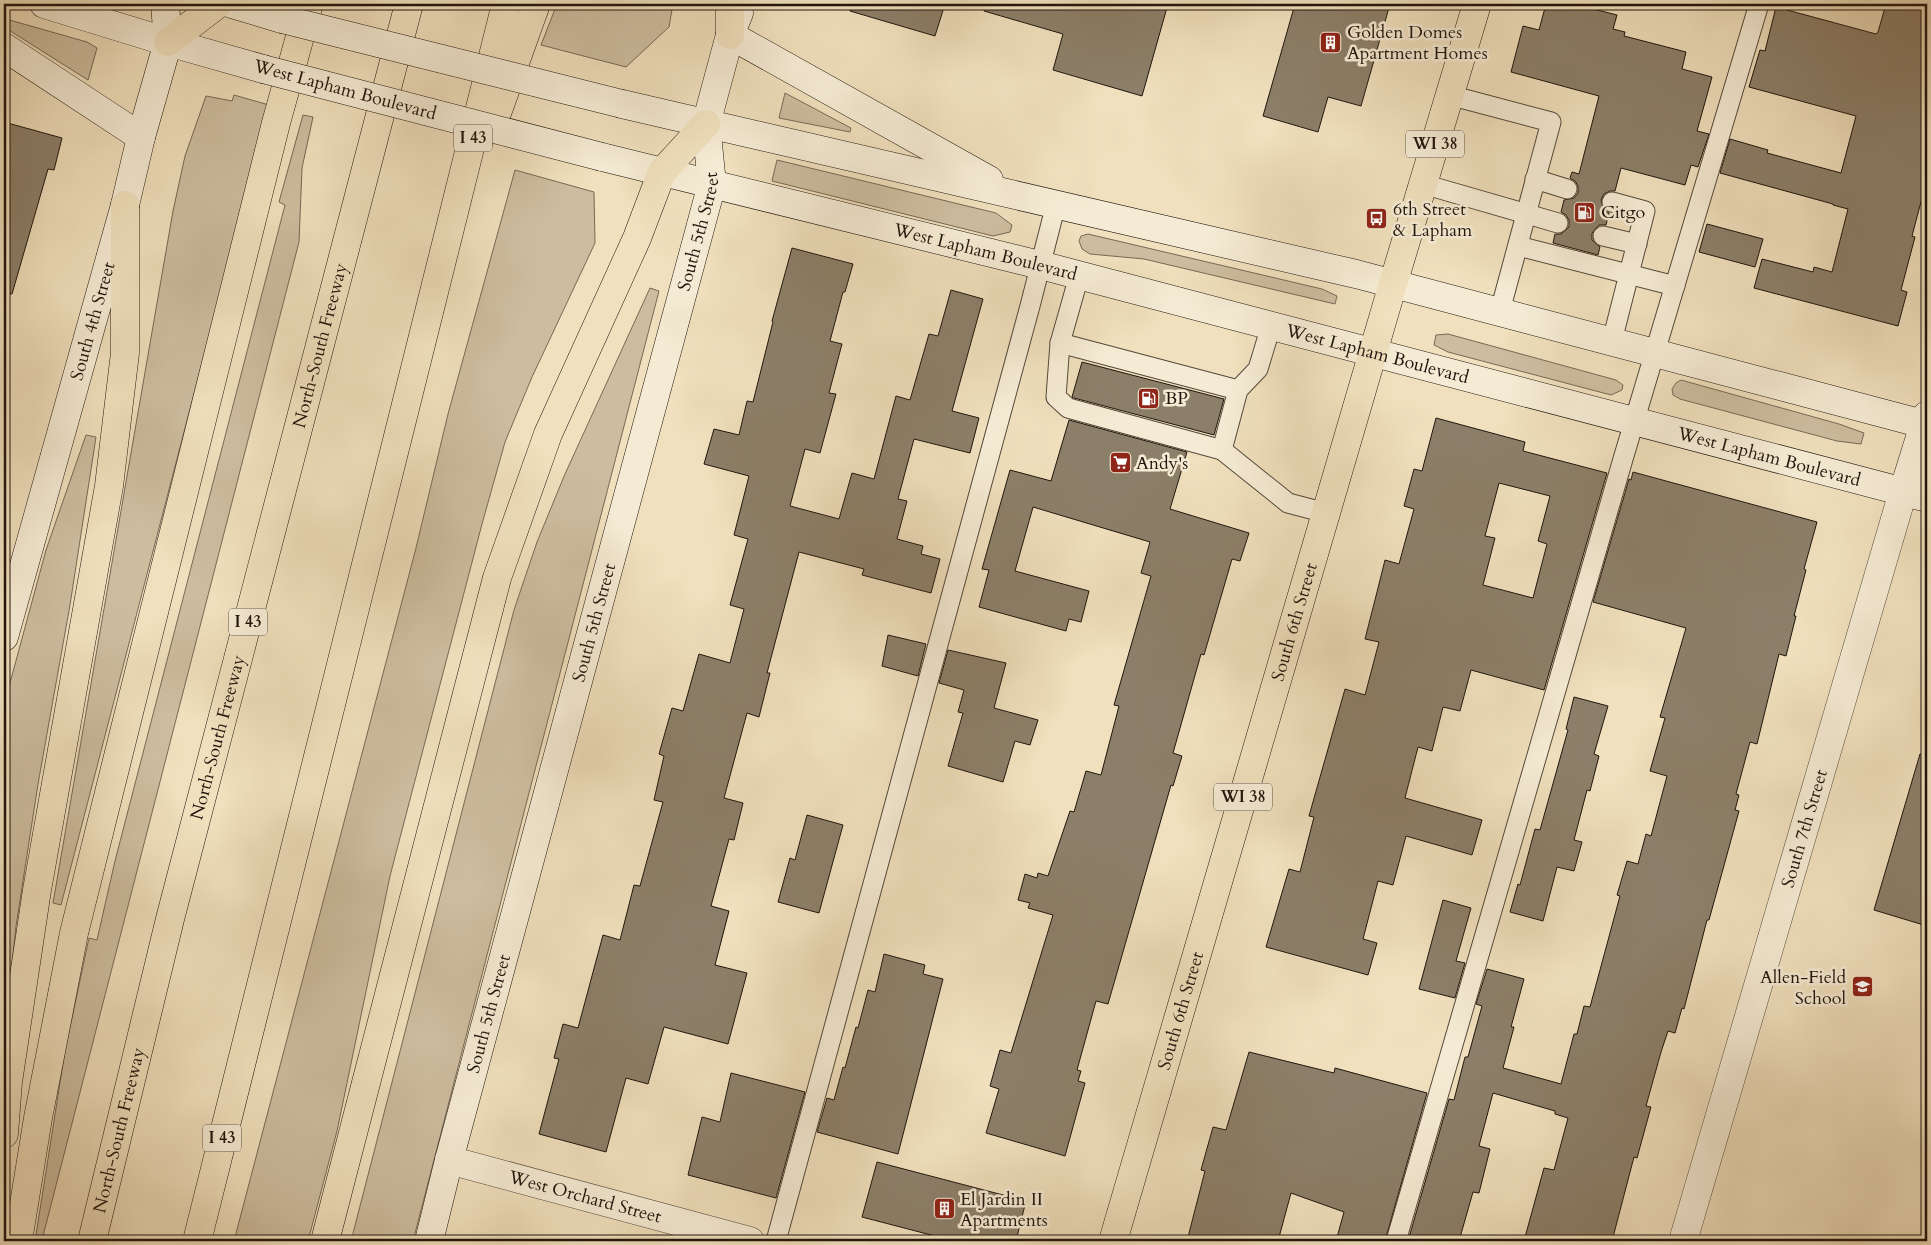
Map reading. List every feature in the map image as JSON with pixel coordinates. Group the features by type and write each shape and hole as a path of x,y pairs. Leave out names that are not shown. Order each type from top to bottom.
{"main road":[{"path":"168,42 218,4"},
{"path":"18,1241 38,1118 74,933 276,123 308,4"},
{"name":"North-South Freeway","path":"92,1241 170,919 409,4"},
{"name":"I 43","path":"197,1241 441,273 506,4"},
{"path":"441,273 536,4"},
{"path":"730,4 730,35"},
{"name":"South 6th Street","path":"1113,1241 1393,284 1477,4"},
{"path":"325,1241 497,578 548,434 637,238 662,172 706,124"},
{"path":"4,1134 8,1082 38,890 109,486 125,353 125,205"}],"street":[{"name":"West Lapham Boulevard","path":"44,4 263,69 602,157 1040,265 1915,495"},
{"name":"South 4th Street","path":"4,637 125,205 141,137 168,42 165,4"},
{"path":"232,4 282,19 622,104 1015,194 1393,284 1926,422"},
{"name":"South 5th Street","path":"429,1241 449,1160 712,184 706,124 730,35 743,4"},
{"path":"730,35 1015,194"},
{"path":"4,47 141,137"},
{"name":"South 7th Street","path":"1683,1241 1915,495 1926,422"},
{"name":"West Orchard Street","path":"449,1160 750,1241"}],"lane":[{"path":"1396,1241 1655,352 1759,4"},
{"path":"1450,95 1551,122 1500,311"},
{"path":"1535,179 1567,189"},
{"path":"1423,184 1558,223"},
{"path":"1612,202 1645,211 1612,341"},
{"path":"776,1241 1056,204"},
{"path":"1603,236 1637,244"},
{"path":"1518,246 1675,286"},
{"path":"1079,276 1060,343 1056,397 1068,408 1222,450 1288,503 1326,513"},
{"path":"1222,450 1238,390 1258,369 1271,326"},
{"path":"1060,343 1238,390"}],"shaded area":[{"path":"557,4 673,4 669,27 626,67 541,45"},
{"path":"4,20 87,42 97,48 88,80 4,27"},
{"path":"785,93 851,128 850,132 779,118"},
{"path":"234,95 269,105 61,905 53,903 173,211 185,156 206,96 232,101"},
{"path":"303,115 313,117 302,168 299,242 43,1236 36,1235 65,1051 89,938 97,940 115,861 285,205 279,202"},
{"path":"777,160 996,213 1012,225 1010,232 993,236 772,181"},
{"path":"515,170 594,192 595,243 532,377 505,442 390,876 337,1131 308,1241 234,1241 416,548 448,414"},
{"path":"1088,234 1322,289 1337,296 1335,304 1144,259 1090,254 1082,249 1079,241 1081,236"},
{"path":"650,288 659,291 413,1241 351,1241 514,610 537,542 565,474"},
{"path":"1448,334 1616,380 1623,385 1622,390 1611,395 1448,352 1434,345 1436,335"},
{"path":"1681,380 1839,424 1864,433 1861,444 1837,441 1680,399 1673,395 1672,389"},
{"path":"86,435 96,437 16,926 4,1042 4,705 46,550"}],"building":[{"path":"851,4 945,4 935,36 850,11"},
{"path":"985,4 1168,4 1142,96 1053,70 1063,34 984,11"},
{"name":"Golden Domes Apartment Homes","path":"1295,4 1390,4 1361,106 1328,97 1318,132 1263,116"},
{"path":"1546,4 1574,4 1617,15 1613,29 1625,32 1624,36 1686,52 1682,69 1712,77 1697,131 1709,134 1698,167 1691,165 1685,185 1621,168 1615,191 1604,194 1601,200 1604,210 1609,213 1606,225 1599,225 1592,233 1592,240 1600,247 1598,255 1553,243 1555,234 1561,234 1569,227 1569,220 1561,212 1564,200 1574,198 1578,193 1578,186 1570,178 1572,172 1579,174 1599,96 1511,72 1523,26 1539,30"},
{"path":"1886,4 1927,4 1927,179 1912,236 1915,237 1901,290 1907,292 1898,326 1754,288 1762,259 1813,272 1814,267 1832,272 1848,209 1720,173 1730,139 1768,150 1767,153 1841,173 1856,116 1749,87 1760,50 1765,51 1776,7 1876,34"},
{"path":"4,122 62,138 54,170 48,169 12,294 4,293"},
{"path":"1707,224 1763,239 1755,267 1699,252"},
{"path":"792,248 853,264 845,292 843,292 830,341 842,344 829,393 836,394 820,453 805,449 790,506 839,519 852,473 874,479 896,396 910,400 929,334 938,336 951,290 983,299 952,411 979,418 970,453 914,439 898,499 907,501 897,539 923,546 921,554 940,559 931,593 862,575 864,569 799,552 767,673 770,673 759,717 747,713 724,798 743,803 734,840 729,839 711,906 729,911 715,965 747,973 728,1044 664,1027 648,1084 626,1078 606,1152 539,1134 559,1059 554,1058 563,1024 578,1028 603,935 620,940 634,885 640,886 663,802 654,800 664,756 659,754 672,708 683,711 699,654 730,663 744,609 730,605 748,539 734,535 749,476 704,464 714,429 739,435 747,401 753,402"},
{"path":"1082,362 1224,399 1214,435 1072,397"},
{"path":"1436,418 1525,442 1523,451 1607,473 1544,690 1471,670 1460,711 1443,707 1432,751 1418,747 1405,798 1482,820 1472,855 1406,836 1393,885 1378,881 1363,939 1377,943 1368,975 1266,947 1289,869 1300,872 1314,817 1309,816 1345,689 1365,695 1379,642 1365,639 1385,560 1399,564 1414,509 1404,506 1414,469 1422,471","holes":["1499,483 1550,496 1538,541 1547,544 1533,598 1483,585 1495,538 1485,536"]},
{"path":"1069,420 1187,452 1170,509 1249,533 1240,561 1232,559 1204,655 1201,654 1173,753 1182,756 1173,786 1171,785 1108,1004 1096,1001 1077,1070 1081,1071 1078,1081 1085,1083 1065,1156 986,1133 999,1089 990,1086 1000,1050 1011,1053 1053,915 1028,908 1030,903 1018,900 1025,874 1037,878 1038,873 1048,876 1070,811 1074,812 1086,771 1101,775 1119,706 1114,705 1151,576 1141,573 1150,542 1033,507 1015,571 1089,591 1081,622 1069,619 1066,631 979,607 989,570 982,569 1010,470 1051,481"},
{"path":"1633,472 1817,522 1804,569 1806,570 1786,656 1779,654 1757,744 1750,742 1736,794 1739,795 1735,810 1739,811 1709,920 1707,920 1684,1009 1682,1008 1675,1033 1668,1031 1661,1052 1646,1106 1651,1107 1637,1158 1634,1157 1612,1241 1524,1241 1544,1168 1554,1170 1568,1118 1555,1114 1555,1111 1493,1093 1479,1146 1490,1149 1479,1193 1473,1192 1459,1241 1408,1241 1449,1099 1454,1100 1465,1057 1468,1057 1482,1006 1476,1004 1487,969 1524,979 1511,1027 1514,1027 1503,1068 1561,1084 1574,1034 1577,1034 1584,1006 1590,1007 1620,896 1617,895 1627,861 1638,864 1646,834 1651,836 1667,776 1650,771 1665,718 1660,717 1686,628 1593,602 1629,479 1631,480"},
{"path":"888,635 926,644 918,676 882,666"},
{"path":"948,650 1006,663 994,708 1038,720 1030,745 1015,741 1003,782 948,766 963,713 958,712 964,690 939,683"},
{"path":"1574,697 1608,706 1594,754 1599,756 1590,791 1587,790 1574,840 1582,842 1574,871 1557,867 1543,921 1510,912 1518,884 1520,885 1535,829 1540,830 1568,730 1566,729"},
{"path":"1920,754 1927,755 1927,926 1874,910"},
{"path":"807,815 843,825 819,913 778,902 790,858 795,860"},
{"path":"1443,900 1471,908 1456,961 1465,963 1455,998 1419,989"},
{"path":"884,954 925,965 923,974 943,979 898,1154 817,1132 827,1098 834,1100 856,1027 858,1028 868,990 875,992"},
{"path":"1249,1052 1334,1073 1335,1068 1427,1093 1385,1241 1336,1241 1344,1212 1291,1193 1278,1241 1187,1241 1205,1171 1201,1170 1213,1127 1226,1130"},
{"path":"731,1073 805,1092 776,1198 688,1175 702,1117 720,1122"},
{"name":"El Jardin II Apartments","path":"877,1162 1026,1201 1016,1241 954,1241 862,1217"}],"place":[{"name":"Golden Domes Apartment Homes","path":"1331,42"},
{"name":"Citgo","path":"1585,212"},
{"name":"6th Street & Lapham","path":"1377,219"},
{"name":"BP","path":"1149,398"},
{"name":"Andy's","path":"1120,463"},
{"name":"Allen-Field School","path":"1862,987"},
{"name":"El Jardin II Apartments","path":"944,1209"}]}
